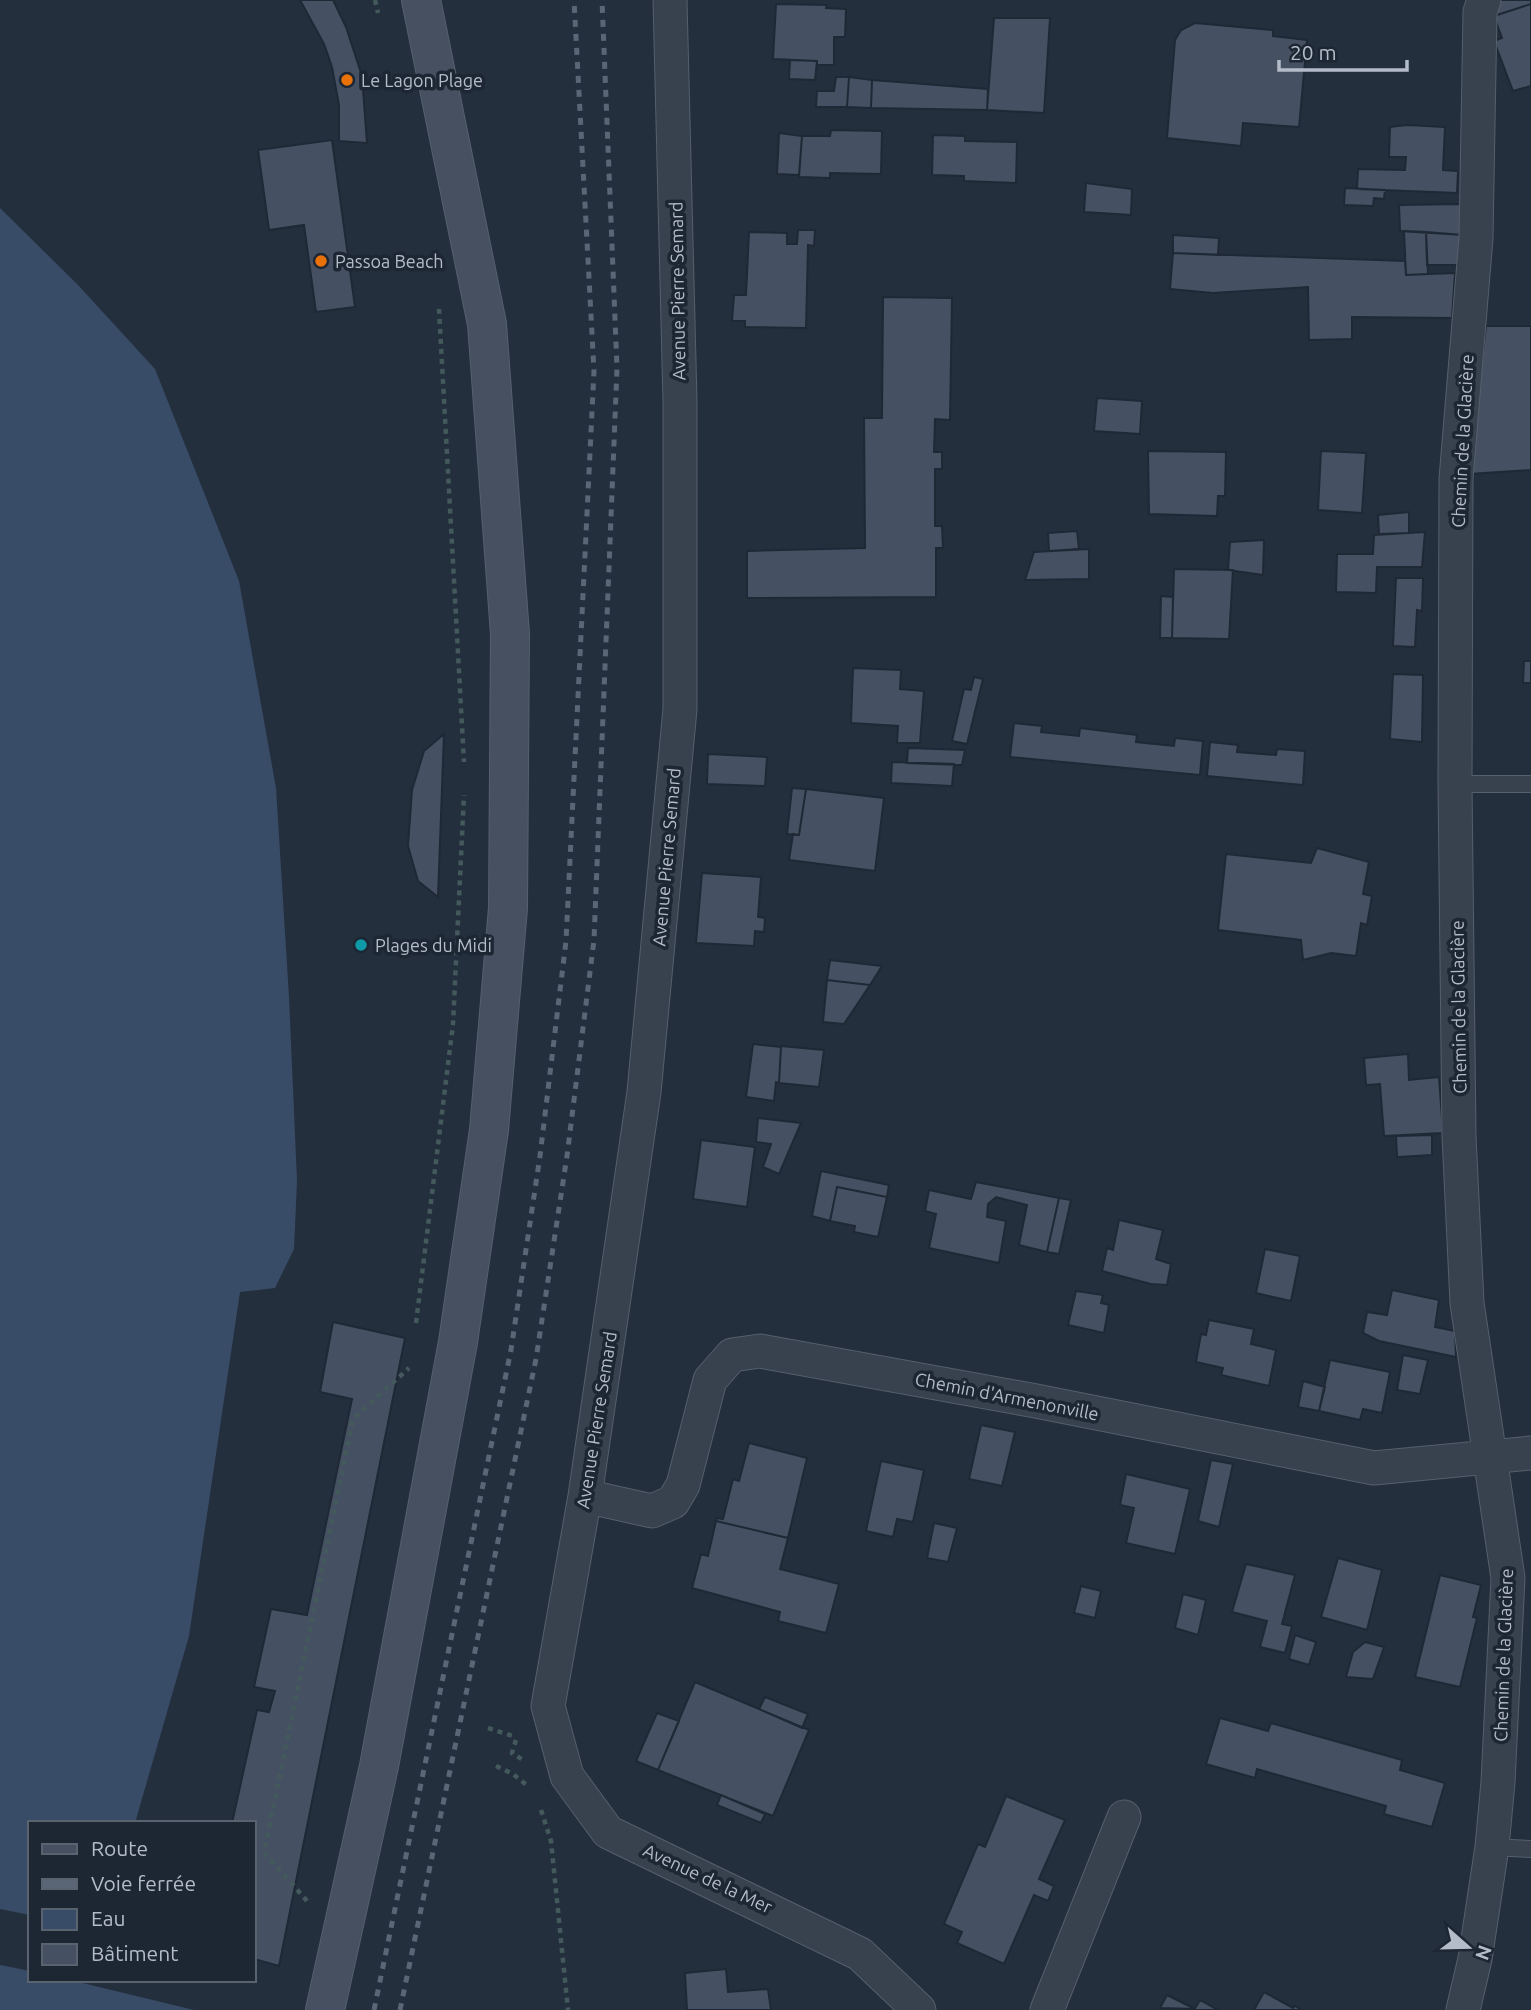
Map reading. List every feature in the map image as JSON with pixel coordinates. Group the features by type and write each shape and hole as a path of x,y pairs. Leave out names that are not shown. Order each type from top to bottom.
{"main road":[{"path":"325,2010 379,1766 458,1342 489,1130 508,908 510,634 487,324 421,0"}],"street":[{"name":"Avenue Pierre Semard","path":"548,1706 585,1496 644,1092 680,709 680,402 670,0"},
{"name":"Chemin de la Glacière","path":"1463,2010 1475,1959 1492,1847 1498,1782 1508,1577 1467,1303 1459,1136 1455,783 1456,479 1476,238 1480,12 1484,0"},
{"name":"Chemin d'Armenonville","path":"585,1496 652,1511 673,1502 683,1485 710,1380 732,1355 760,1351 1036,1401 1374,1468 1531,1453"},
{"name":"Avenue de la Mer","path":"548,1706 567,1776 608,1832 791,1917 860,1954 919,2010"},
{"path":"1047,2010 1124,1816"}],"lane":[{"path":"1455,783 1531,784"},
{"path":"1492,1847 1531,1849"}],"path":[{"path":"375,0 381,26"},
{"path":"438,303 465,775"},
{"path":"415,1330 453,1024 464,789"},
{"path":"407,1380 411,1355"},
{"path":"312,1892 310,1904 264,1852 353,1419 409,1367"},
{"path":"488,1728 517,1737"},
{"path":"496,1766 513,1774 527,1785 532,1794"},
{"path":"537,1803 551,1841 568,2010"}],"water":[{"path":"0,208 78,285 155,369 239,581 276,788 297,1181 294,1249 275,1288 240,1292 189,1636 136,1821 28,1821 28,1915 0,1909"},
{"path":"0,1965 28,1971 28,1982 78,1982 194,2010 0,2010"}],"building":[{"path":"300,0 333,0 346,27 362,76 367,143 339,141 339,105 332,67 324,44"},
{"path":"1494,0 1531,0 1531,4 1491,17"},
{"path":"776,4 827,5 826,8 846,9 845,37 834,37 834,65 817,65 817,61 773,59"},
{"path":"1531,4 1531,86 1513,91 1494,41 1502,38 1494,16"},
{"path":"994,18 1050,18 1044,113 987,110"},
{"path":"1195,23 1273,30 1273,36 1307,40 1299,127 1243,123 1241,146 1167,138 1175,40 1181,30"},
{"path":"790,60 817,61 815,80 789,79"},
{"path":"836,77 849,77 847,107 816,107 817,91 834,91"},
{"path":"849,77 872,80 871,108 847,107"},
{"path":"872,80 988,89 987,110 871,108"},
{"path":"1390,127 1445,127 1443,170 1458,171 1457,193 1357,189 1358,169 1405,170 1406,157 1389,157"},
{"path":"831,130 882,131 881,174 830,173 830,178 799,177 802,136 830,136"},
{"path":"779,133 802,136 799,175 777,174"},
{"path":"933,135 965,136 965,141 1017,142 1016,183 964,181 964,176 932,175"},
{"path":"332,140 355,307 316,312 304,225 269,230 258,150"},
{"path":"1086,183 1132,189 1131,215 1084,212"},
{"path":"1345,188 1385,190 1384,199 1374,198 1373,206 1344,205"},
{"path":"1461,204 1462,235 1400,231 1399,205"},
{"path":"798,230 815,230 814,246 808,245 806,328 745,327 745,321 732,321 734,295 746,295 749,232 787,233 787,244 797,244"},
{"path":"1404,231 1426,232 1428,274 1406,275"},
{"path":"1426,232 1462,235 1464,265 1427,265"},
{"path":"1173,235 1219,238 1218,255 1173,253"},
{"path":"1173,253 1405,261 1406,275 1455,273 1452,318 1352,317 1352,339 1309,340 1308,287 1213,293 1170,289"},
{"path":"883,297 952,298 950,420 935,419 934,452 942,452 942,469 935,469 935,526 942,526 943,548 936,548 936,597 747,598 747,551 865,548 864,418 882,418"},
{"path":"1486,326 1531,326 1531,470 1469,474"},
{"path":"1097,398 1142,401 1140,434 1094,431"},
{"path":"1148,451 1226,452 1225,496 1218,496 1217,516 1149,514"},
{"path":"1321,451 1366,453 1362,513 1318,510"},
{"path":"1409,512 1409,533 1379,534 1378,515"},
{"path":"1077,531 1079,549 1049,551 1048,533"},
{"path":"1425,532 1422,567 1377,567 1376,593 1336,592 1337,554 1373,554 1374,535"},
{"path":"1264,540 1263,575 1228,570 1230,542"},
{"path":"1089,549 1089,579 1025,580 1034,552"},
{"path":"1174,569 1233,570 1229,639 1172,638"},
{"path":"1396,578 1423,578 1422,611 1417,610 1415,647 1393,646"},
{"path":"1161,596 1173,597 1172,638 1160,638"},
{"path":"1524,661 1531,661 1531,683 1523,683"},
{"path":"853,668 901,670 900,689 924,691 920,743 897,743 898,726 851,723"},
{"path":"1393,674 1423,675 1422,742 1390,739"},
{"path":"974,677 983,679 967,744 952,741 964,689 971,690"},
{"path":"1014,723 1042,726 1041,732 1079,736 1080,728 1137,735 1136,742 1174,746 1175,738 1203,741 1200,775 1010,757"},
{"path":"444,734 438,897 418,881 408,846 412,790 424,751"},
{"path":"1210,742 1238,745 1237,752 1276,755 1277,749 1305,751 1303,785 1207,776"},
{"path":"908,748 965,750 962,765 907,763"},
{"path":"708,754 767,757 765,786 707,784"},
{"path":"892,762 954,764 952,786 891,783"},
{"path":"792,788 806,789 799,835 787,834"},
{"path":"806,789 884,798 875,871 789,860 793,834 799,835"},
{"path":"1317,848 1369,862 1363,894 1372,896 1367,925 1361,923 1356,956 1331,953 1303,960 1301,940 1218,930 1226,854 1311,863"},
{"path":"702,873 761,877 758,917 765,918 764,932 755,931 754,946 696,943"},
{"path":"830,960 882,966 870,985 827,980"},
{"path":"827,980 870,985 844,1024 823,1022"},
{"path":"753,1044 781,1047 779,1083 776,1082 774,1101 746,1097"},
{"path":"781,1046 824,1050 819,1087 779,1083"},
{"path":"1408,1054 1409,1080 1439,1077 1443,1133 1384,1136 1380,1084 1366,1085 1364,1058"},
{"path":"758,1118 801,1123 779,1174 763,1167 771,1144 756,1142"},
{"path":"1432,1135 1432,1155 1397,1157 1396,1136"},
{"path":"701,1140 755,1147 747,1207 693,1199"},
{"path":"821,1171 889,1185 887,1197 837,1187 830,1221 812,1216"},
{"path":"976,1182 1059,1198 1047,1252 1019,1245 1027,1205 996,1197 988,1204 987,1217 1006,1221 999,1263 929,1248 936,1214 925,1211 929,1190 971,1199"},
{"path":"837,1187 887,1197 878,1237 854,1232 855,1226 830,1221"},
{"path":"1059,1198 1071,1200 1059,1254 1047,1252"},
{"path":"1119,1220 1163,1230 1156,1259 1171,1264 1167,1285 1151,1284 1102,1271 1107,1248 1113,1250"},
{"path":"1265,1249 1300,1256 1291,1301 1256,1293"},
{"path":"1392,1290 1439,1300 1435,1327 1455,1331 1456,1357 1379,1341 1363,1333 1367,1312 1387,1315"},
{"path":"1076,1291 1103,1295 1101,1303 1109,1305 1104,1333 1068,1325"},
{"path":"1209,1320 1254,1329 1251,1344 1276,1350 1269,1386 1221,1375 1223,1368 1196,1362 1201,1334 1206,1335"},
{"path":"333,1322 405,1338 279,1966 256,1960 256,1821 232,1821 257,1710 269,1712 275,1691 254,1687 271,1609 307,1615 352,1399 320,1392"},
{"path":"1403,1355 1428,1360 1420,1394 1397,1390"},
{"path":"1330,1360 1390,1372 1382,1413 1363,1409 1360,1420 1319,1411"},
{"path":"1303,1381 1325,1387 1319,1411 1298,1407"},
{"path":"981,1425 1015,1432 1002,1486 969,1479"},
{"path":"749,1443 807,1458 788,1538 716,1521 717,1518 723,1519 733,1479 739,1481"},
{"path":"1211,1460 1233,1464 1219,1527 1198,1521"},
{"path":"881,1461 924,1470 913,1522 897,1519 893,1537 866,1531"},
{"path":"1126,1474 1190,1489 1175,1554 1126,1543 1134,1508 1120,1505"},
{"path":"716,1521 788,1538 780,1569 839,1584 826,1633 778,1621 780,1612 692,1588 701,1554 708,1556"},
{"path":"934,1523 957,1528 948,1562 927,1558"},
{"path":"1338,1558 1382,1570 1367,1630 1321,1617"},
{"path":"1246,1564 1295,1575 1282,1624 1292,1626 1285,1653 1260,1647 1267,1621 1232,1612"},
{"path":"1440,1575 1481,1585 1473,1617 1477,1618 1460,1687 1415,1677"},
{"path":"1081,1586 1101,1591 1095,1618 1074,1613"},
{"path":"1183,1594 1206,1600 1198,1635 1175,1628"},
{"path":"1295,1635 1316,1642 1309,1665 1289,1659"},
{"path":"1365,1642 1384,1647 1373,1679 1346,1677 1353,1652"},
{"path":"695,1682 809,1730 773,1816 658,1770"},
{"path":"765,1697 808,1714 802,1728 759,1709"},
{"path":"657,1713 679,1721 658,1770 636,1761"},
{"path":"1220,1718 1268,1731 1271,1723 1402,1760 1400,1770 1445,1783 1432,1827 1384,1814 1386,1806 1257,1769 1255,1778 1206,1764"},
{"path":"721,1795 765,1814 761,1823 717,1805"},
{"path":"1006,1796 1065,1820 1039,1879 1054,1886 1048,1901 1034,1895 1004,1964 957,1943 962,1932 944,1924 978,1844 985,1847"},
{"path":"726,1969 728,1992 768,1989 771,2010 687,2010 685,1973"},
{"path":"1264,1992 1293,2008 1295,2006 1302,2010 1254,2010"},
{"path":"1167,1995 1195,2009 1160,2008"},
{"path":"1200,2000 1218,2010 1194,2010"}],"railway":[{"path":"374,2010 511,1350 540,1156 566,941 594,371 574,0"},
{"path":"400,2010 536,1359 567,1156 594,940 617,368 602,0"}],"place":[{"name":"Le Lagon Plage","path":"347,80"},
{"name":"Passoa Beach","path":"321,261"},
{"name":"Plages du Midi","path":"361,945"}]}
